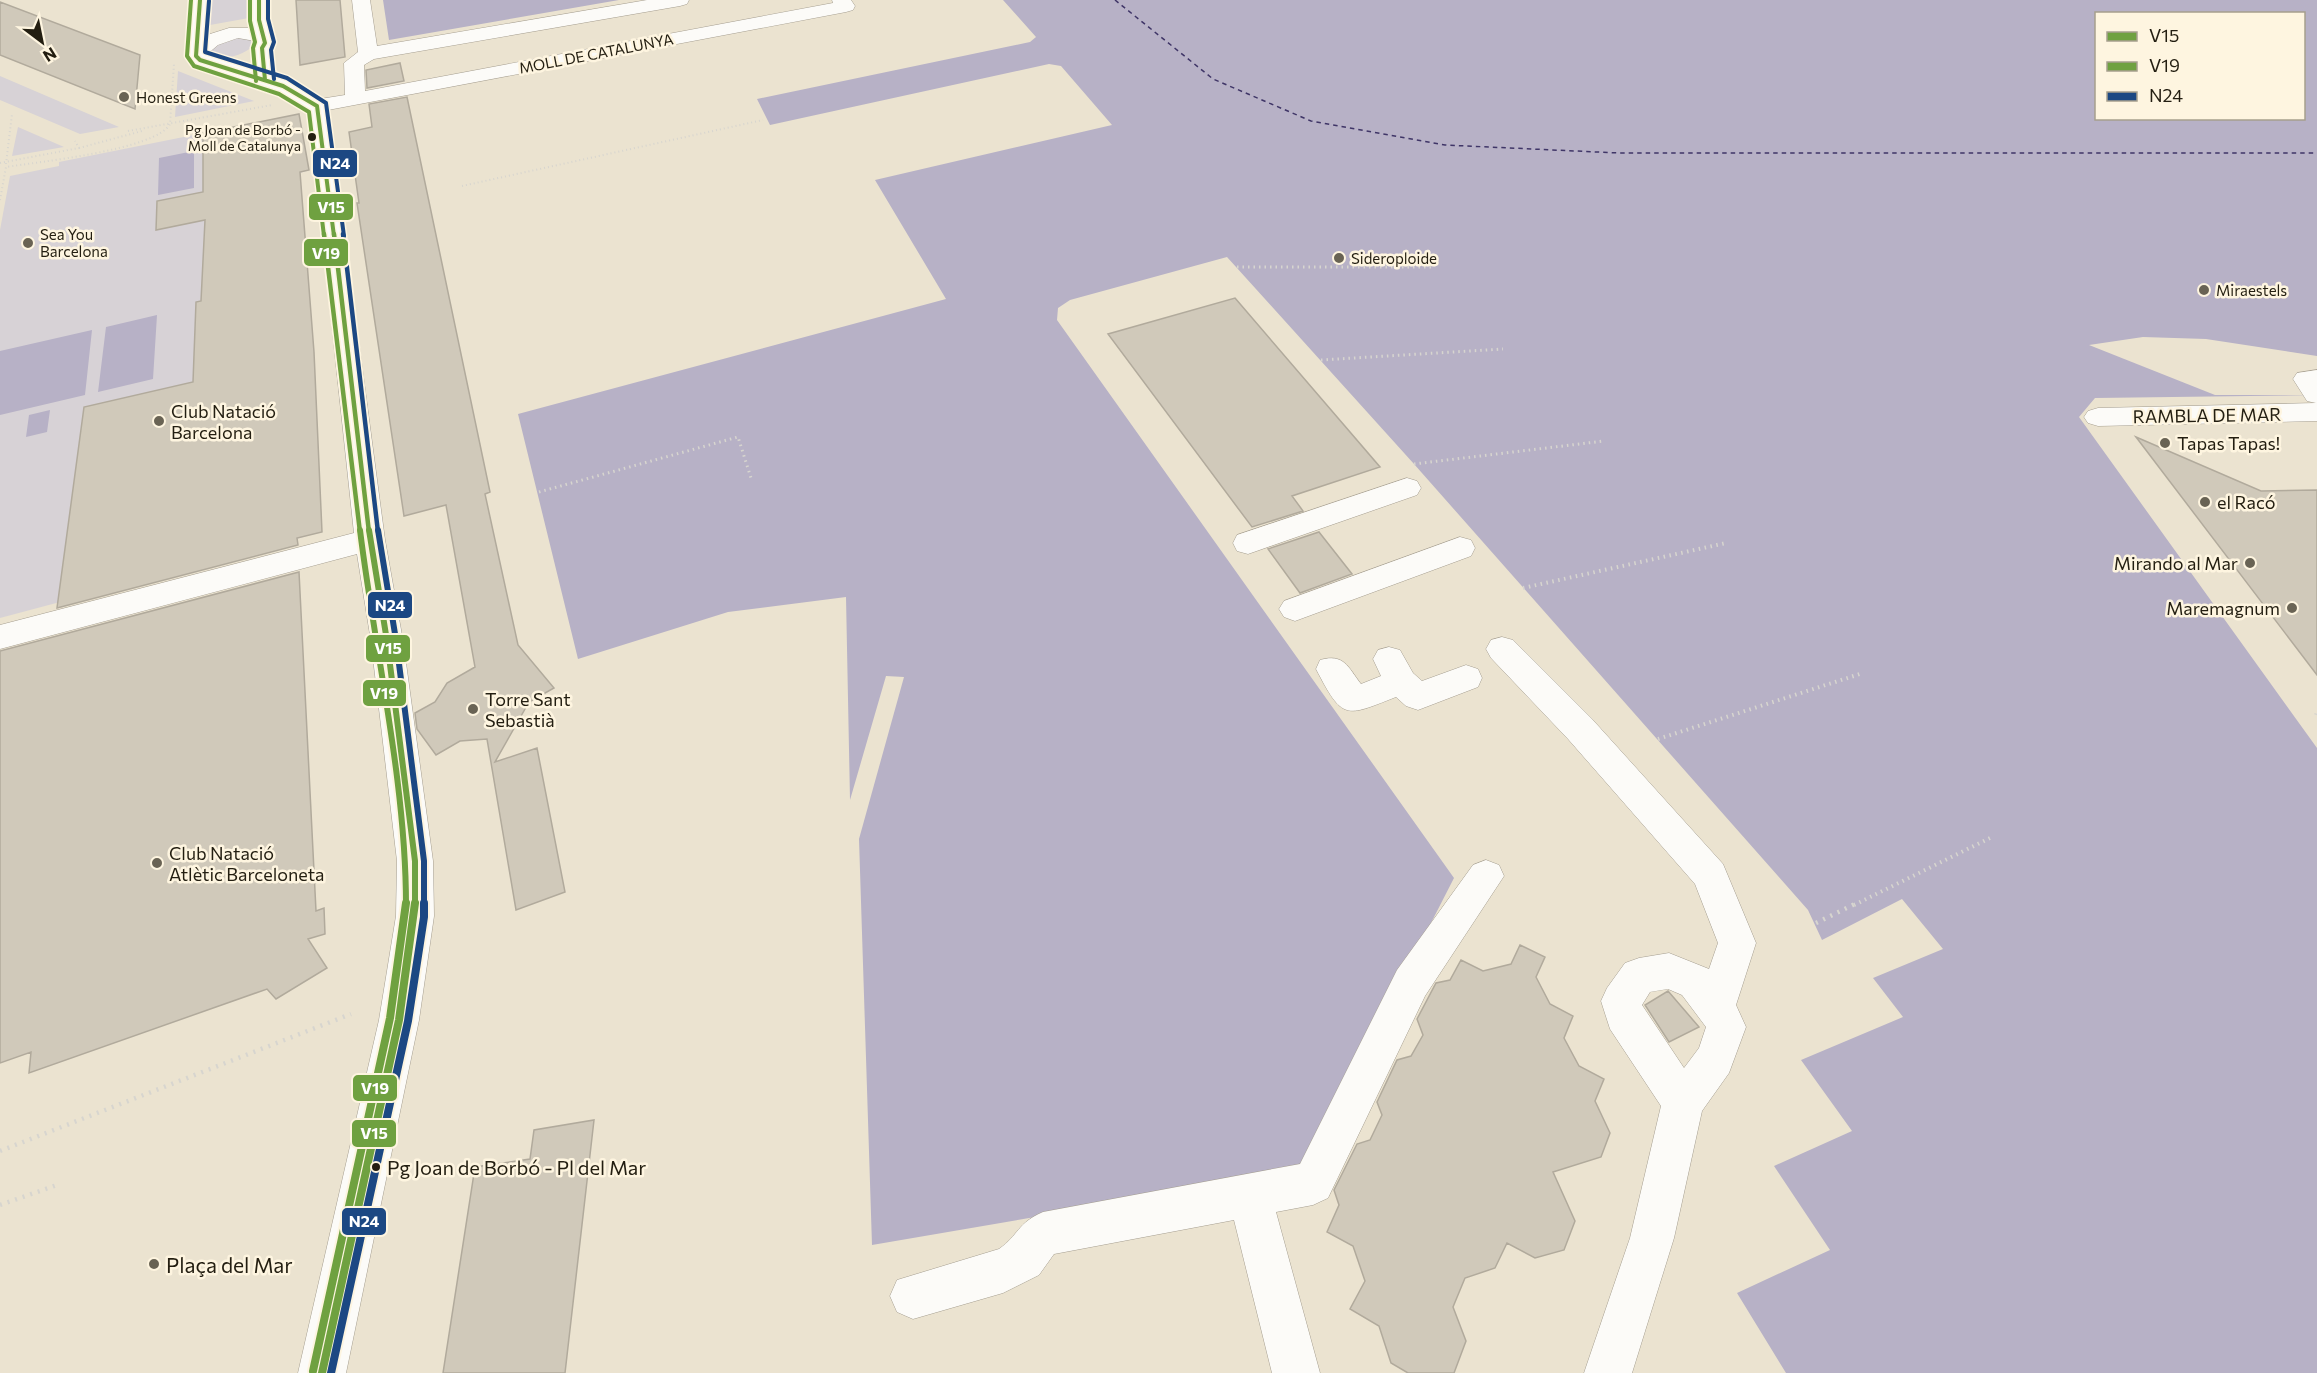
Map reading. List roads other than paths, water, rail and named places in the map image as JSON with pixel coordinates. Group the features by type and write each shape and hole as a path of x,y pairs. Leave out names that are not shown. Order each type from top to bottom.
{"street":[{"path":"200,0 202,56"},
{"path":"259,0 266,80"},
{"path":"361,0 368,54"},
{"path":"351,99 354,63 368,54 633,4 680,0"},
{"name":"MOLL DE CATALUNYA","path":"317,106 843,3"},
{"path":"202,56 233,61 255,53 263,43"},
{"path":"202,56 283,86 317,106 322,130 370,540 387,641 415,861 415,916 399,1020 322,1373"},
{"path":"2317,378 2306,379 2317,395"},
{"name":"RAMBLA DE MAR","path":"2098,417 2317,412"},
{"path":"1248,543 1410,476"},
{"path":"0,637 370,540"},
{"path":"1295,609 1460,548"},
{"path":"1502,649 1581,729 1710,875 1737,943 1716,1006"},
{"path":"1332,669 1354,700 1395,671 1419,697 1466,678"},
{"path":"913,1296 1007,1269 1022,1260 1032,1244 1042,1234 1312,1183 1411,983 1486,876"},
{"path":"1608,1373 1652,1238 1683,1102 1715,1059 1726,1027 1716,1006 1696,982 1669,971 1639,976 1621,1001 1624,1016 1683,1102"},
{"path":"1250,1196 1296,1373"}],"place":[{"name":"Honest Greens","path":"124,97"},
{"name":"Pg Joan de Borbó - Moll de Catalunya","path":"312,137"},
{"name":"Sea You Barcelona","path":"28,243"},
{"name":"Sideroploide","path":"1339,258"},
{"name":"Miraestels","path":"2204,290"},
{"name":"Club Natació Barcelona","path":"159,421"},
{"name":"Tapas Tapas!","path":"2165,443"},
{"name":"el Racó","path":"2205,502"},
{"name":"Mirando al Mar","path":"2250,563"},
{"name":"Maremagnum","path":"2292,608"},
{"name":"Torre Sant Sebastià","path":"473,709"},
{"name":"Club Natació Atlètic Barceloneta","path":"157,863"},
{"name":"Pg Joan de Borbó - Pl del Mar","path":"376,1167"},
{"name":"Plaça del Mar","path":"154,1264"}]}
